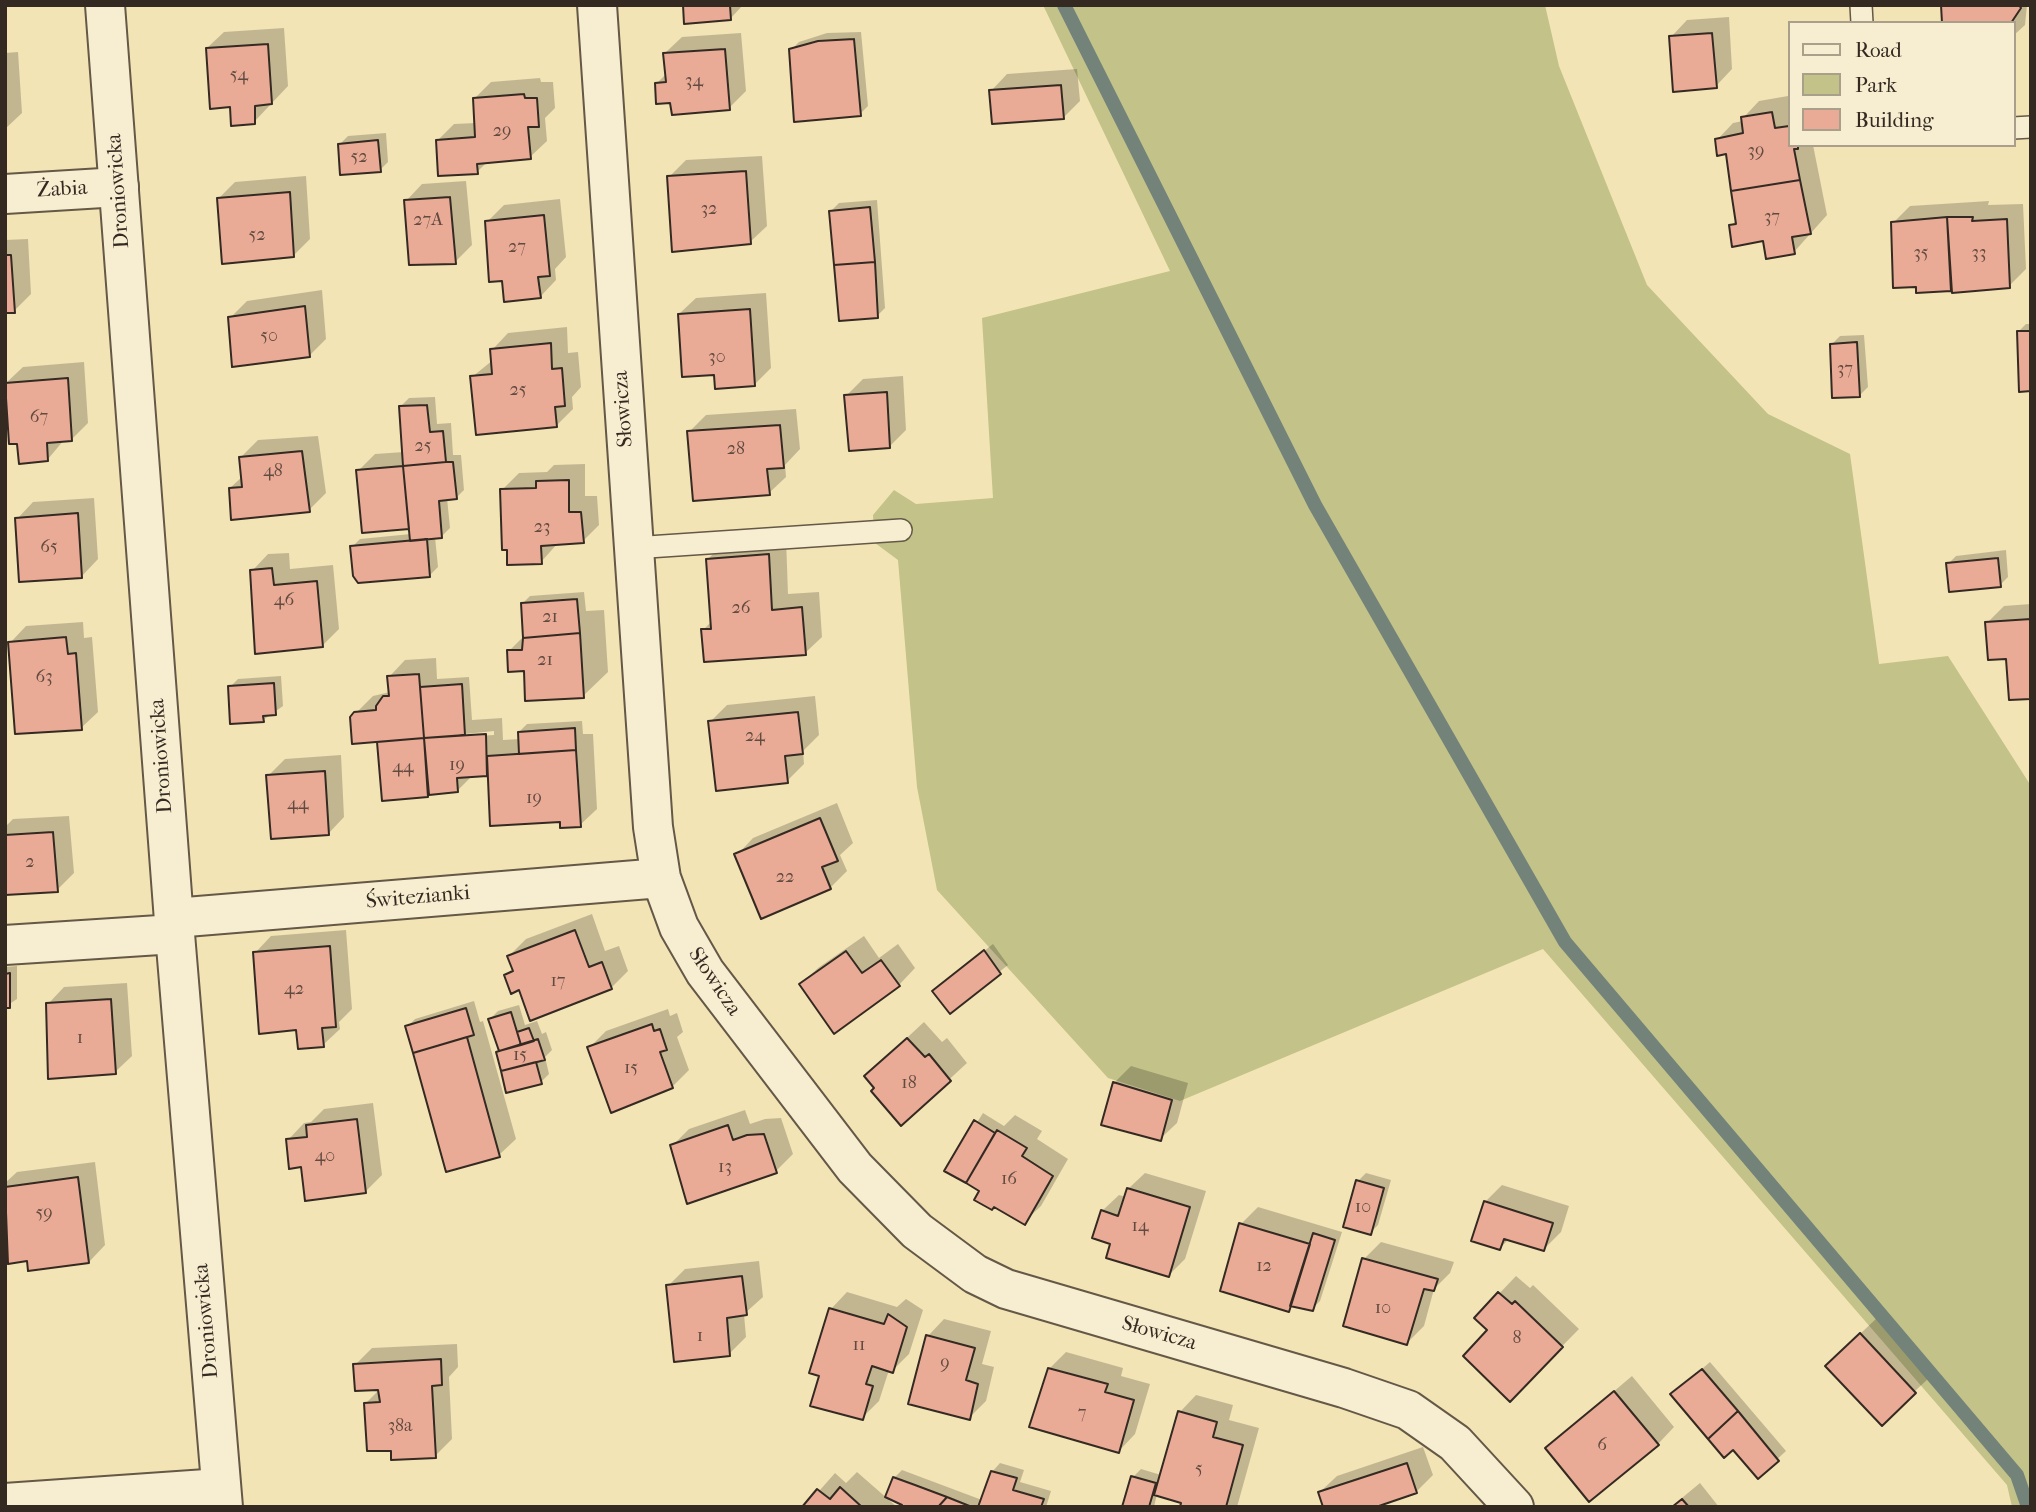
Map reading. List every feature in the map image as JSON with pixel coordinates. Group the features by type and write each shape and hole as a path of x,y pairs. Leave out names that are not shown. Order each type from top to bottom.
{"street":[{"name":"Droniowicka","path":"105,5 175,926 222,1498"},
{"name":"Słowicza","path":"597,5 653,827 661,878 680,927 733,1012 855,1167 916,1231 945,1254 1006,1289 1376,1397 1408,1410 1455,1443 1514,1507"},
{"name":"Żabia","path":"5,194 119,187"},
{"name":"Świtezianki","path":"5,945 661,878"},
{"path":"5,1503 222,1498"}],"lane":[{"path":"633,548 901,530"}],"green space":[{"path":"1043,5 1545,5 1559,66 1647,285 1768,414 1850,454 1879,664 1948,656 2031,786 2031,1507 2012,1507 2007,1485 1543,949 1180,1101 1108,1078 937,890 917,787 898,560 875,543 873,515 894,490 916,504 993,498 982,318 1170,271"}],"building":[{"path":"683,5 730,5 731,20 684,24"},
{"path":"1941,5 2019,5 2021,8 2012,21 1942,21"},
{"path":"1712,33 1717,88 1673,92 1669,36"},
{"path":"854,39 861,116 794,122 789,49 818,41"},
{"path":"268,44 272,104 255,106 255,124 231,126 230,107 210,109 206,48"},
{"path":"725,49 730,110 672,115 670,103 656,104 655,83 666,82 663,53"},
{"path":"1061,85 1064,119 992,124 989,90"},
{"path":"524,94 525,98 537,98 539,127 528,127 531,159 477,164 478,174 438,176 436,140 475,137 473,98"},
{"path":"1772,112 1775,128 1787,126 1787,147 1798,147 1794,149 1800,180 1731,191 1726,154 1717,156 1715,139 1743,133 1741,117"},
{"path":"378,140 381,172 340,175 338,144"},
{"path":"746,171 751,244 672,252 667,176"},
{"path":"1800,180 1811,234 1792,237 1795,254 1766,259 1763,241 1732,247 1729,225 1736,224 1731,191"},
{"path":"290,192 294,257 222,264 217,198"},
{"path":"450,197 456,264 409,265 404,200"},
{"path":"870,207 875,262 834,265 829,211"},
{"path":"544,215 550,276 538,277 541,298 504,302 502,281 489,282 485,221"},
{"path":"1947,217 1973,217 1972,221 2007,219 2010,288 1952,293"},
{"path":"1947,217 1951,291 1916,293 1916,287 1893,288 1891,222"},
{"path":"5,255 11,255 15,313 5,313"},
{"path":"875,262 878,318 839,321 834,265"},
{"path":"305,306 310,357 232,367 228,317"},
{"path":"750,309 755,386 715,389 714,375 682,377 678,314"},
{"path":"2017,331 2031,331 2031,391 2019,392"},
{"path":"1857,342 1860,397 1832,398 1830,344"},
{"path":"551,343 552,369 562,368 565,406 555,407 557,427 476,435 470,376 492,374 490,349"},
{"path":"68,378 72,441 47,443 48,461 19,464 17,444 9,444 5,383"},
{"path":"887,392 890,448 849,451 844,395"},
{"path":"427,405 430,432 443,431 446,462 403,466 399,406"},
{"path":"780,425 784,468 767,469 770,495 693,501 687,431"},
{"path":"302,451 310,512 231,520 229,488 242,487 239,457"},
{"path":"453,462 457,499 439,501 442,538 410,541 403,466"},
{"path":"403,466 409,529 362,533 356,470"},
{"path":"569,480 569,512 581,512 584,543 541,546 542,564 507,565 507,550 502,550 500,489 536,488 536,481"},
{"path":"78,513 82,578 19,582 15,518"},
{"path":"427,539 430,577 358,583 353,576 350,546"},
{"path":"769,554 772,610 802,607 806,655 704,662 701,629 711,629 706,559"},
{"path":"1998,558 2001,587 1949,592 1946,563"},
{"path":"272,568 274,585 317,581 323,647 255,654 250,570"},
{"path":"577,599 580,633 523,638 521,603"},
{"path":"2031,619 2031,699 2009,700 2006,659 1988,660 1985,622"},
{"path":"580,633 584,698 525,701 524,671 508,672 507,650 522,650 523,638"},
{"path":"66,637 68,654 76,653 82,730 15,734 8,642"},
{"path":"419,674 424,738 352,744 350,717 354,712 376,710 383,696 389,696 387,676"},
{"path":"274,683 276,715 263,716 264,722 230,724 228,686"},
{"path":"462,684 465,735 424,738 420,687"},
{"path":"798,712 803,754 785,756 788,783 716,791 708,721"},
{"path":"575,728 576,750 519,754 518,732"},
{"path":"486,734 487,776 457,778 458,792 429,795 424,738"},
{"path":"424,738 428,797 382,801 377,742"},
{"path":"576,750 581,827 560,828 560,822 490,826 487,756"},
{"path":"325,771 329,835 271,839 266,775"},
{"path":"820,818 838,861 822,867 831,889 761,919 734,854"},
{"path":"53,832 58,892 5,895 5,835"},
{"path":"575,930 589,967 602,962 612,989 530,1021 519,990 511,994 504,975 513,971 507,956"},
{"path":"330,946 336,1027 322,1028 324,1047 298,1049 296,1030 259,1034 253,952"},
{"path":"984,950 1001,974 950,1014 932,991"},
{"path":"846,951 862,973 881,960 900,986 834,1034 799,984"},
{"path":"10,973 10,1008 5,1008 5,974"},
{"path":"111,999 116,1074 48,1079 46,1003"},
{"path":"466,1008 474,1035 413,1053 405,1026"},
{"path":"511,1012 521,1045 499,1051 488,1019"},
{"path":"652,1024 654,1031 660,1029 667,1050 660,1052 673,1088 611,1113 587,1047"},
{"path":"529,1028 534,1041 521,1045 517,1032"},
{"path":"467,1037 500,1157 446,1172 413,1053"},
{"path":"907,1038 925,1057 929,1054 951,1081 901,1126 871,1091 874,1088 864,1076"},
{"path":"538,1039 545,1060 501,1071 496,1052"},
{"path":"536,1062 542,1084 506,1093 501,1071"},
{"path":"1113,1082 1172,1100 1161,1141 1101,1125"},
{"path":"357,1119 366,1193 305,1201 301,1167 289,1169 286,1139 307,1137 306,1125"},
{"path":"974,1120 995,1133 966,1183 944,1171"},
{"path":"728,1125 733,1140 747,1135 764,1134 777,1173 687,1204 670,1145"},
{"path":"997,1130 1027,1148 1022,1156 1053,1176 1025,1225 994,1207 992,1210 974,1200 979,1191 966,1183"},
{"path":"78,1177 89,1263 28,1271 27,1261 8,1264 5,1187"},
{"path":"1356,1180 1384,1188 1371,1235 1343,1227"},
{"path":"1127,1188 1190,1207 1169,1277 1106,1258 1110,1244 1092,1238 1101,1210 1118,1216"},
{"path":"1484,1201 1553,1223 1544,1251 1504,1239 1500,1250 1471,1241"},
{"path":"1239,1223 1310,1244 1289,1312 1220,1291"},
{"path":"1313,1233 1335,1240 1313,1311 1290,1306"},
{"path":"1362,1258 1438,1279 1434,1291 1424,1289 1407,1345 1343,1326"},
{"path":"742,1276 747,1315 727,1318 730,1356 674,1362 666,1285"},
{"path":"1498,1292 1512,1304 1515,1301 1563,1347 1510,1402 1463,1356 1487,1330 1474,1318"},
{"path":"829,1308 884,1324 888,1314 907,1327 893,1373 872,1366 866,1384 873,1386 863,1420 810,1406 819,1376 809,1373"},
{"path":"1860,1333 1916,1393 1882,1426 1825,1366"},
{"path":"926,1335 975,1348 966,1380 978,1384 970,1420 908,1404"},
{"path":"441,1359 442,1385 432,1386 436,1458 391,1460 391,1451 367,1451 364,1403 380,1402 378,1390 355,1391 353,1364"},
{"path":"1048,1368 1108,1384 1105,1392 1134,1400 1119,1453 1029,1427"},
{"path":"1702,1369 1738,1411 1708,1439 1670,1394"},
{"path":"1614,1391 1659,1445 1589,1502 1545,1448"},
{"path":"1178,1411 1217,1422 1213,1437 1243,1445 1226,1507 1180,1507 1181,1503 1154,1495"},
{"path":"1738,1411 1779,1461 1758,1479 1733,1450 1724,1458 1708,1439"},
{"path":"1407,1463 1417,1493 1376,1507 1323,1507 1318,1492"},
{"path":"991,1471 1017,1478 1013,1490 1044,1499 1041,1507 978,1507"},
{"path":"1131,1476 1156,1483 1149,1507 1122,1507"},
{"path":"893,1477 947,1497 938,1507 901,1507 902,1505 885,1497"},
{"path":"840,1487 862,1507 802,1507 817,1489 830,1499"},
{"path":"947,1497 972,1507 938,1507"},
{"path":"1682,1499 1689,1507 1672,1507"}],"waterway":[{"path":"1064,5 1315,505 1565,942 2017,1475 2028,1507"}]}
